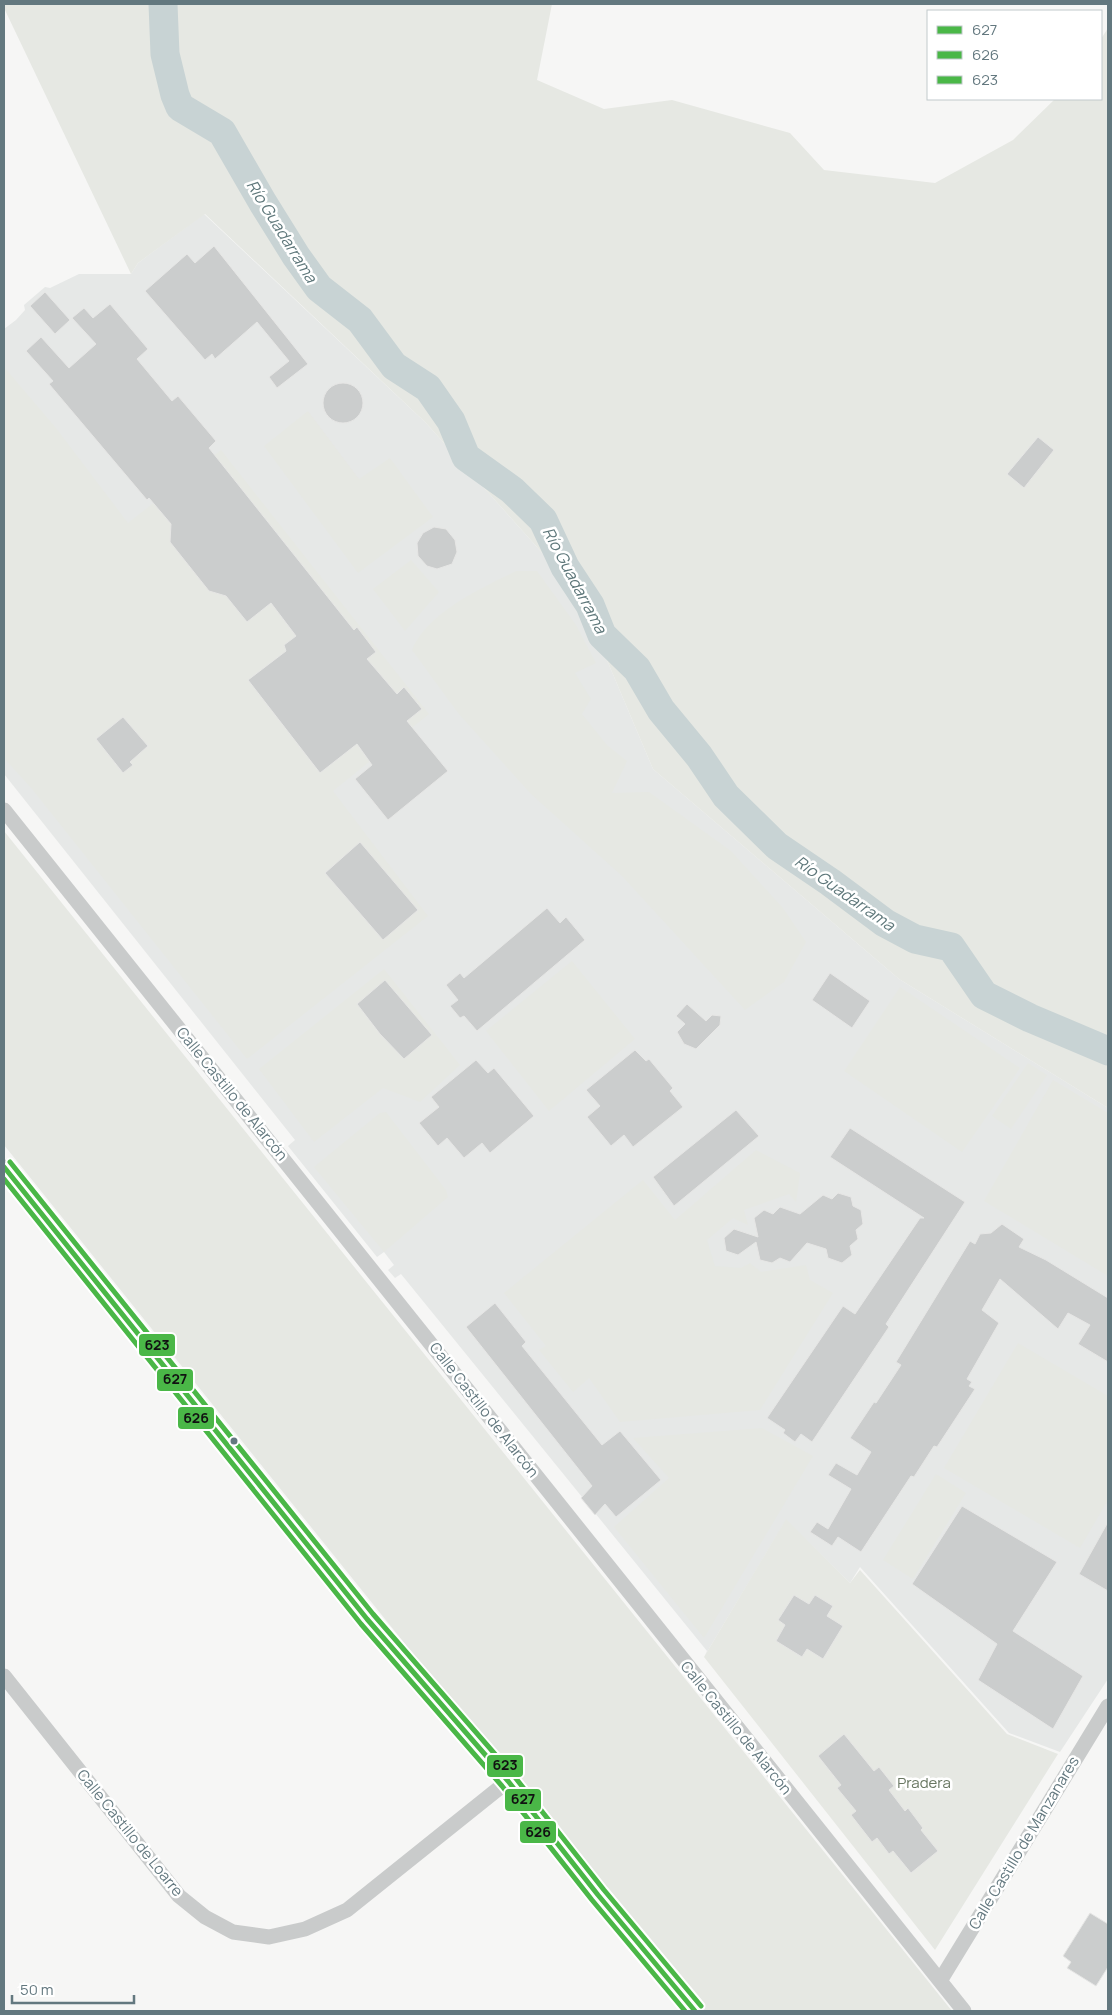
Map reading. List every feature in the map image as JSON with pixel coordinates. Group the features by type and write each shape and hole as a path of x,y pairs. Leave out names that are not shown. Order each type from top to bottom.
{"street":[{"name":"Calle Castillo de Alarcón","path":"4,810 964,2011"},
{"path":"4,1167 366,1619 508,1780 598,1895 694,2011"},
{"name":"Calle Castillo de Loarre","path":"4,1676 179,1896 204,1917 233,1932 269,1937 306,1929 347,1910 508,1780"},
{"name":"Calle Castillo de Manzanares","path":"940,1981 1108,1706"}],"shaded area":[{"path":"204,214 426,423 579,594 653,769 899,979 1108,1108 1108,1679 1060,1752 1009,1733 860,1567 850,1583 786,1520 704,1657 707,1651 401,1274 395,1278 388,1270 394,1265 384,1252 377,1257 288,1146 295,1140 4,774 4,329 25,310 24,305 45,287 50,288 79,274 131,274 138,263"}],"green space":[{"path":"4,4 552,4 537,80 604,109 672,100 790,133 824,170 935,183 1013,140 1054,100 1102,100 1102,37 1108,28 1108,1108 899,979 653,769 579,594 426,423 205,214 138,263 131,274 4,8"},
{"path":"4,367 56,428 128,523 221,450 429,714 333,791 428,916 247,1059 32,789 4,758"},
{"path":"308,411 359,479 390,458 433,517 358,573 264,446"},
{"path":"411,560 439,592 405,631 373,589"},
{"path":"516,571 537,571 576,625 596,663 575,673 591,699 582,714 607,745 627,761 612,793 649,792 731,851 783,908 806,942 784,982 745,1010 622,876 531,794 458,713 412,650 419,636 443,613 472,593"},
{"path":"4,831 952,2011 700,2011 4,1145"},
{"path":"572,961 635,1039 549,1111 486,1031"},
{"path":"384,969 460,1065 420,1102 383,1088 314,1142 259,1069"},
{"path":"900,987 1020,1068 962,1152 844,1071"},
{"path":"1028,1063 1047,1075 1011,1129 992,1116"},
{"path":"1053,1080 1108,1113 1108,1276 984,1201"},
{"path":"386,1112 446,1190 448,1197 384,1252 314,1167 380,1113"},
{"path":"756,1150 800,1173 796,1202 789,1194 744,1210 748,1225 733,1218 707,1240 715,1266 741,1268 750,1263 761,1272 806,1265 810,1280 833,1293 760,1410 620,1422 589,1378 573,1392 539,1350 546,1346 504,1293 643,1180 675,1220"},
{"path":"1018,1343 1108,1396 1108,1500 1080,1548 944,1468"},
{"path":"762,1428 813,1456 704,1638 614,1527 669,1478 633,1438"},
{"path":"936,1474 966,1493 913,1579 883,1560"},
{"name":"Pradera","path":"786,1519 850,1583 860,1570 1007,1734 1058,1754 935,1950 704,1657"}],"building":[{"path":"214,246 308,364 277,388 269,377 289,361 257,322 215,359 212,354 205,360 145,291 187,254 195,263"},
{"path":"45,292 70,320 55,334 30,306"},
{"path":"110,304 148,349 137,359 172,401 178,396 216,441 209,448 354,630 357,627 376,652 367,659 397,694 404,687 422,709 407,721 448,771 388,820 355,779 372,765 357,744 320,773 248,680 286,651 284,645 296,636 271,603 247,622 226,596 209,591 170,542 171,524 149,498 147,500 49,384 53,381 26,351 41,337 69,368 96,344 72,318 84,308 93,318"},
{"path":"343,383 357,389 363,403 357,417 343,423 329,417 323,403 329,389"},
{"path":"1038,437 1054,450 1024,488 1007,474"},
{"path":"434,527 446,529 455,540 457,552 452,564 437,569 427,566 418,556 417,543 423,533"},
{"path":"123,717 148,746 130,762 133,765 123,773 96,739"},
{"path":"360,842 418,910 383,940 325,873"},
{"path":"547,908 560,923 566,917 585,940 477,1031 464,1016 460,1018 450,1006 458,1000 446,985 460,973 464,978"},
{"path":"830,973 870,1001 852,1028 812,1000"},
{"path":"385,980 432,1035 404,1059 380,1034 357,1004"},
{"path":"687,1004 706,1021 712,1015 721,1016 720,1025 696,1049 684,1044 677,1032 685,1024 676,1016"},
{"path":"635,1050 646,1061 649,1059 673,1088 670,1091 683,1107 633,1147 624,1135 611,1146 587,1117 600,1106 586,1090"},
{"path":"476,1060 488,1073 494,1068 534,1116 490,1153 482,1143 464,1158 447,1138 438,1146 419,1123 439,1107 431,1097"},
{"path":"736,1110 759,1136 674,1206 653,1177"},
{"path":"850,1128 965,1202 886,1324 889,1327 812,1442 801,1434 795,1442 783,1433 785,1430 767,1418 843,1306 855,1314 920,1218 924,1218 830,1157"},
{"path":"838,1193 851,1197 853,1206 861,1210 863,1224 856,1230 858,1239 850,1246 852,1255 842,1263 828,1258 826,1249 807,1243 790,1262 780,1258 772,1263 760,1260 756,1242 738,1255 726,1251 724,1238 734,1229 758,1237 754,1218 764,1210 773,1214 780,1207 800,1214 823,1195 832,1199"},
{"path":"1002,1224 1024,1239 1019,1247 1046,1260 1108,1298 1108,1362 1078,1344 1090,1325 1068,1313 1058,1329 1000,1279 982,1310 999,1323 967,1379 972,1382 969,1386 975,1389 937,1447 934,1446 914,1477 911,1476 861,1552 838,1537 832,1546 810,1532 817,1522 828,1529 851,1489 828,1475 836,1463 857,1475 871,1452 850,1438 901,1365 896,1362 970,1241 975,1244 980,1234 991,1233"},
{"path":"495,1303 526,1342 522,1346 602,1445 620,1431 661,1480 616,1517 605,1504 595,1515 581,1498 592,1486 466,1327"},
{"path":"962,1506 1057,1562 1013,1631 1083,1676 1053,1729 978,1680 997,1644 912,1584"},
{"path":"1108,1522 1108,1591 1079,1574"},
{"path":"794,1595 809,1604 815,1595 833,1606 827,1616 843,1626 823,1659 807,1649 802,1657 776,1641 785,1625 778,1620"},
{"path":"844,1734 874,1771 879,1767 894,1786 889,1790 905,1811 908,1808 923,1828 921,1830 938,1851 911,1873 893,1851 889,1854 877,1838 872,1842 851,1815 856,1811 837,1788 841,1785 818,1756"},
{"path":"1090,1913 1108,1924 1108,1967 1096,1986 1067,1968 1071,1962 1063,1956"}],"waterway":[{"name":"Río Guadarrama","path":"163,4 165,54 175,95 180,107 222,132 263,203 296,256 319,288 360,320 394,366 428,388 451,421 466,457 512,490 543,520 565,567 590,605 602,635 637,669 661,710 699,756 726,796 777,846 885,923 915,939 951,947 984,995 1030,1018 1108,1051"}],"transit line":[{"name":"623","path":"10,1162 373,1614 514,1776 604,1890 701,2006"},
{"name":"627","path":"4,1167 367,1619 508,1781 598,1895 695,2011"},
{"name":"626","path":"4,1179 361,1624 502,1786 592,1900 685,2011"}]}
